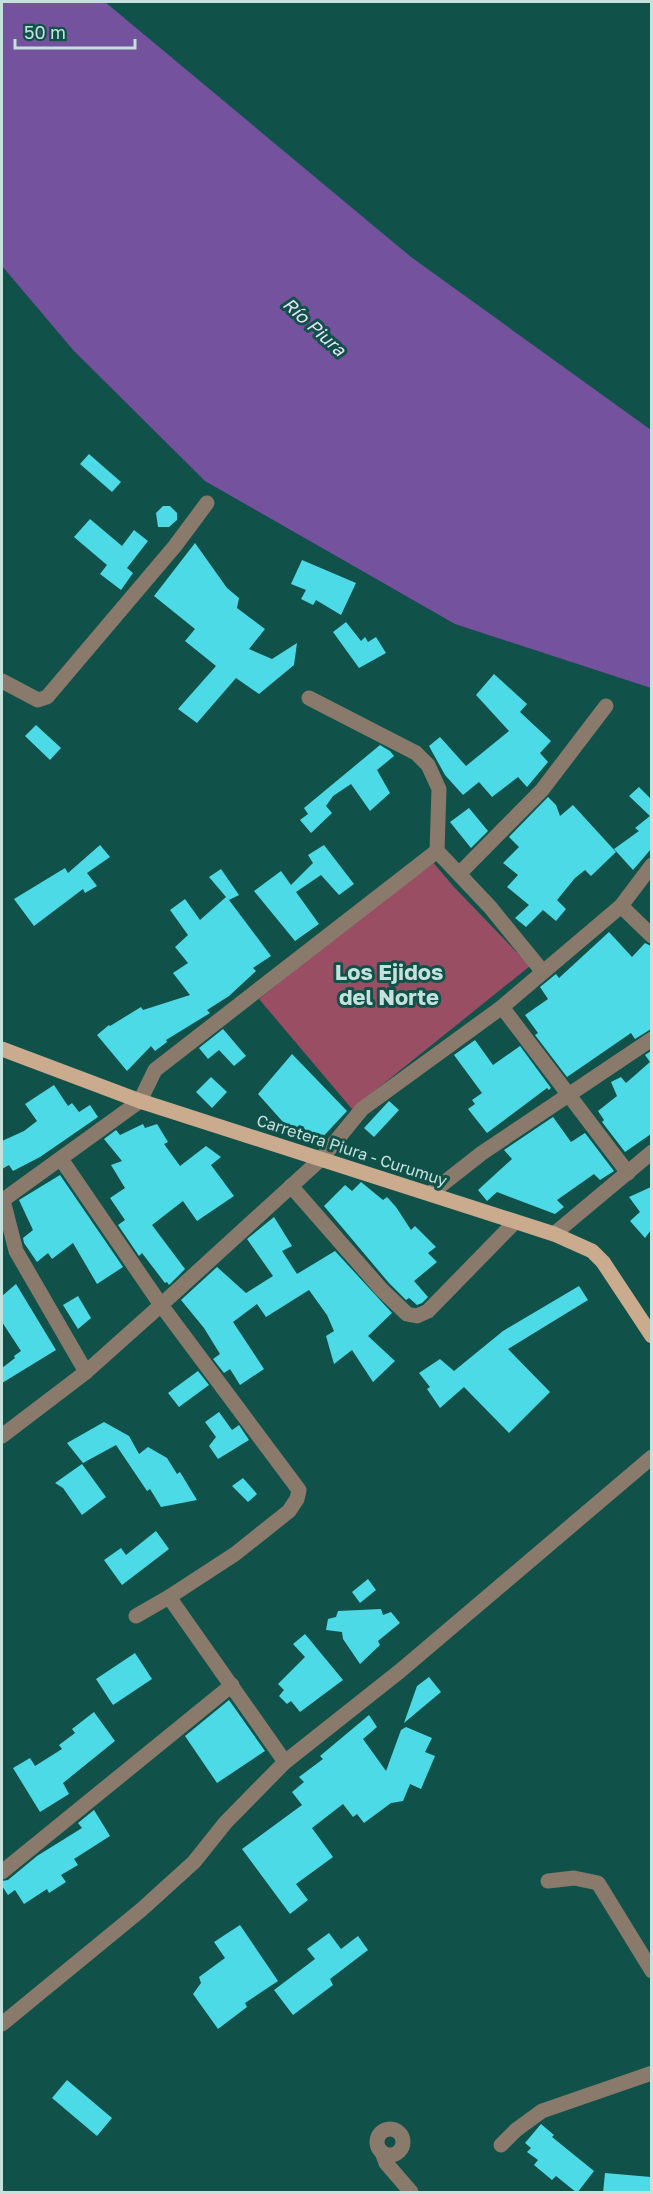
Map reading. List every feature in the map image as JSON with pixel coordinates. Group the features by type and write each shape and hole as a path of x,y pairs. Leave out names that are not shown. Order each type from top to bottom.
{"main road":[{"name":"Carretera Piura - Curumuy","path":"2,1050 140,1101 554,1234 592,1251 603,1262 651,1336"}],"street":[{"path":"2,681 38,700 47,697 176,546 207,503"},
{"path":"309,698 416,753 428,765 439,789 437,850 490,907 543,972"},
{"path":"459,874 542,790 606,706"},
{"path":"86,1372 16,1251 3,1200 140,1101 155,1070 437,850"},
{"path":"2,1436 86,1372 161,1305 322,1158 362,1109 502,1007 621,906 651,865"},
{"path":"621,906 651,936"},
{"path":"502,1007 628,1173"},
{"path":"430,1193 482,1153 651,1039"},
{"path":"554,1234 651,1152"},
{"path":"61,1159 161,1305 299,1490 297,1499 289,1511 234,1554 136,1616"},
{"path":"291,1186 382,1290 407,1314 417,1316 428,1311 514,1222"},
{"path":"2,2024 141,1910 194,1862 226,1822 285,1762 400,1671 651,1457"},
{"path":"169,1597 285,1762"},
{"path":"2,1872 232,1685"},
{"path":"548,1881 574,1878 598,1882 651,1971"},
{"path":"501,2145 516,2130 542,2111 651,2073"},
{"path":"397,2177 402,2138 397,2131 389,2130 379,2136 378,2145 386,2163 397,2177 411,2193"},
{"path":"382,2152 389,2155 400,2150"}],"shaded area":[{"path":"431,860 530,966 352,1109 259,999"}],"water":[{"name":"Río Piura","path":"2,2 105,2 411,257 651,430 651,688 455,624 205,481 74,351 2,266"}],"building":[{"path":"89,454 121,482 112,492 80,464"},
{"path":"163,506 170,506 177,513 177,520 169,527 158,527 156,513"},
{"path":"90,519 122,546 134,530 148,541 127,568 133,573 121,590 100,574 107,565 74,537"},
{"path":"195,543 227,588 239,598 237,608 265,629 249,649 272,659 297,643 294,665 259,694 236,678 197,723 178,709 216,666 185,641 195,629 154,596"},
{"path":"302,560 356,583 341,615 316,600 313,605 301,599 306,590 291,584"},
{"path":"346,622 361,641 365,637 368,642 376,637 386,653 359,668 333,632"},
{"path":"494,674 527,704 520,712 551,741 540,753 548,762 527,787 518,777 492,797 479,782 463,795 445,775 429,746 440,737 466,766 509,731 476,695"},
{"path":"36,725 61,748 50,760 25,736"},
{"path":"380,745 394,756 377,770 390,793 370,811 351,784 333,796 326,806 332,813 311,833 300,820 308,814 304,808"},
{"path":"639,787 651,799 651,849 633,870 614,849 639,831 635,828 650,816 629,796"},
{"path":"548,797 556,805 560,816 573,805 616,852 591,876 585,870 575,878 557,900 566,909 556,921 543,910 526,927 515,918 529,905 507,887 518,875 503,863 519,847 509,837"},
{"path":"469,808 488,831 471,848 450,822"},
{"path":"100,845 110,857 87,873 97,886 85,893 83,889 34,926 14,899 65,868 68,873"},
{"path":"324,845 354,884 339,895 321,875 296,892 319,924 295,941 254,891 281,871 291,885 313,863 308,855"},
{"path":"221,869 239,895 229,900 271,956 253,968 256,971 229,996 207,1010 210,1013 166,1040 167,1042 155,1051 151,1046 127,1071 97,1035 109,1025 141,1007 143,1010 190,995 173,973 188,963 175,947 188,935 170,910 185,899 200,920 226,897 209,877"},
{"path":"609,932 632,957 645,943 651,946 651,1029 635,1039 631,1033 567,1077 535,1035 538,1033 525,1015 548,999 540,987 556,974 559,978"},
{"path":"223,1029 246,1056 234,1066 219,1050 208,1059 199,1048"},
{"path":"475,1040 493,1065 520,1046 551,1088 549,1090 547,1088 487,1133 468,1109 475,1104 472,1100 482,1093 454,1055"},
{"path":"651,1051 651,1134 625,1152 602,1122 604,1120 598,1111 617,1096 611,1082 621,1077 626,1083 650,1062 645,1055"},
{"path":"292,1054 347,1111 318,1142 288,1133 279,1126 283,1122 258,1094"},
{"path":"211,1077 227,1092 212,1108 196,1092"},
{"path":"54,1085 68,1106 72,1103 79,1112 90,1105 98,1117 40,1157 13,1171 9,1165 2,1169 2,1141 24,1131 37,1121 25,1104"},
{"path":"389,1101 399,1110 374,1137 364,1128"},
{"path":"553,1117 571,1142 585,1133 614,1171 600,1180 594,1174 557,1200 564,1207 555,1214 497,1192 487,1201 478,1190 512,1159 504,1150"},
{"path":"143,1124 145,1128 157,1124 168,1142 164,1144 180,1166 206,1146 221,1157 211,1165 234,1196 197,1221 183,1201 152,1225 185,1269 169,1285 142,1253 139,1256 118,1225 125,1220 110,1198 125,1188 111,1165 122,1161 104,1139 116,1130 120,1135"},
{"path":"60,1175 123,1267 97,1284 73,1243 52,1259 48,1253 37,1262 24,1243 23,1238 33,1230 19,1200"},
{"path":"361,1182 383,1200 387,1197 411,1230 415,1226 436,1247 428,1253 437,1262 414,1281 428,1297 422,1303 417,1305 409,1298 406,1300 324,1206 345,1185 352,1191"},
{"path":"651,1187 651,1230 645,1238 630,1221 640,1212 629,1197"},
{"path":"274,1217 292,1246 282,1251 297,1274 335,1251 392,1313 368,1336 395,1361 373,1382 352,1350 334,1364 326,1336 334,1331 327,1315 309,1290 266,1317 257,1304 233,1322 264,1369 240,1385 230,1369 224,1373 213,1359 220,1354 204,1328 181,1300 217,1267 246,1293 273,1276 247,1239"},
{"path":"16,1284 56,1350 2,1383 2,1368 21,1351 2,1322 2,1296"},
{"path":"579,1286 588,1300 508,1349 550,1392 509,1433 464,1387 440,1408 427,1389 430,1387 419,1373 440,1359 454,1371 503,1331"},
{"path":"78,1296 91,1318 78,1329 63,1305"},
{"path":"198,1371 209,1385 179,1407 168,1393"},
{"path":"219,1412 232,1430 239,1425 249,1440 218,1459 209,1446 216,1437 205,1422"},
{"path":"104,1422 129,1436 139,1454 148,1447 167,1458 177,1474 180,1472 197,1500 161,1507 150,1489 147,1491 116,1445 83,1463 67,1443"},
{"path":"82,1464 106,1497 82,1515 63,1488 55,1483"},
{"path":"243,1478 257,1494 248,1502 232,1486"},
{"path":"156,1531 169,1549 122,1585 104,1560 121,1548 126,1555"},
{"path":"368,1579 376,1590 360,1603 352,1592"},
{"path":"381,1609 383,1615 391,1612 400,1623 378,1641 380,1645 360,1664 343,1639 342,1632 326,1630 328,1619 336,1617 338,1611"},
{"path":"305,1634 343,1680 300,1712 291,1701 287,1704 279,1696 284,1690 278,1684 305,1657 293,1644"},
{"path":"135,1653 152,1679 113,1705 96,1679"},
{"path":"429,1677 441,1692 404,1723 417,1686"},
{"path":"229,1700 265,1751 217,1783 185,1736"},
{"path":"94,1712 115,1741 63,1783 69,1794 40,1812 13,1768 30,1758 35,1766 62,1749 59,1745 75,1733 72,1729"},
{"path":"369,1715 377,1727 363,1739 386,1771 401,1730 406,1727 432,1738 425,1752 435,1756 421,1789 410,1784 403,1801 391,1803 364,1823 357,1814 353,1817 343,1804 312,1828 333,1857 296,1884 308,1900 290,1914 242,1849 302,1805 292,1792 304,1782 299,1777 323,1759 320,1756"},
{"path":"94,1810 110,1836 74,1859 78,1865 61,1875 66,1882 49,1893 47,1889 24,1904 15,1890 8,1895 2,1886 2,1881 8,1880 37,1856 82,1828 78,1823"},
{"path":"240,1925 278,1981 245,2003 247,2007 218,2029 193,1994 201,1983 199,1977 225,1958 214,1942"},
{"path":"329,1933 341,1949 358,1936 368,1950 330,1979 333,1985 293,2015 274,1990 315,1959 307,1949"},
{"path":"67,2080 112,2118 97,2136 52,2098"},
{"path":"541,2124 554,2135 552,2137 594,2171 577,2193 556,2176 552,2180 534,2165 538,2160 527,2152 531,2148 525,2143"},
{"path":"605,2173 651,2177 651,2193 603,2193"}],"district":[{"name":"Los Ejidos del Norte","path":"389,984"}]}
